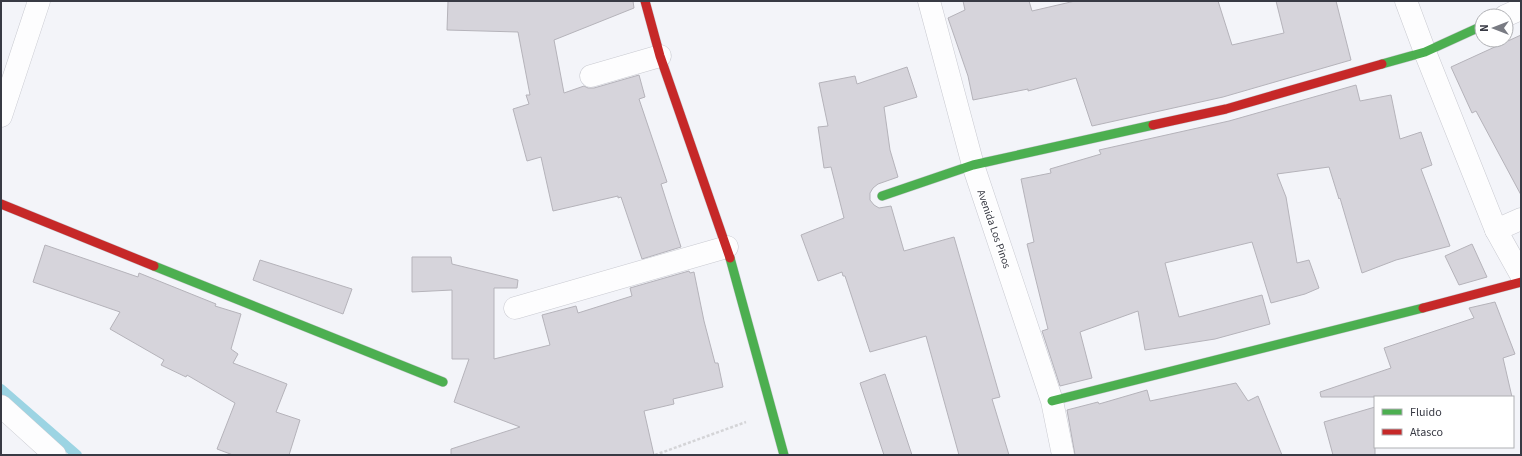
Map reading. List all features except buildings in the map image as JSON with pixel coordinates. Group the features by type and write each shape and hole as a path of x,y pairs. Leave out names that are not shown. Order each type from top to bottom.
{"street":[{"path":"1,116 39,1"},
{"path":"645,1 660,56 727,247 784,455"},
{"name":"Avenida Los Pinos","path":"929,1 973,165 1052,401 1063,455"},
{"path":"1406,1 1496,230 1521,275"},
{"path":"882,196 973,165 1226,109 1425,52 1474,30"},
{"path":"591,76 660,56"},
{"path":"1,204 443,382"},
{"path":"1496,230 1521,219"},
{"path":"515,308 727,247"},
{"path":"1052,401 1521,282"},
{"path":"1,406 55,455"}],"path":[{"path":"654,455 772,412"}],"waterway":[{"path":"1,389 77,455"}],"traffic: fast":[{"path":"1382,64 1425,52 1474,30"},
{"path":"882,196 973,165 1153,125"},
{"path":"730,258 784,455"},
{"path":"154,266 443,382"},
{"path":"1052,401 1423,308"}],"traffic: jam":[{"path":"645,1 660,56 730,258"},
{"path":"1153,125 1226,109 1382,64"},
{"path":"1,204 154,266"},
{"path":"1423,308 1521,282"}]}
